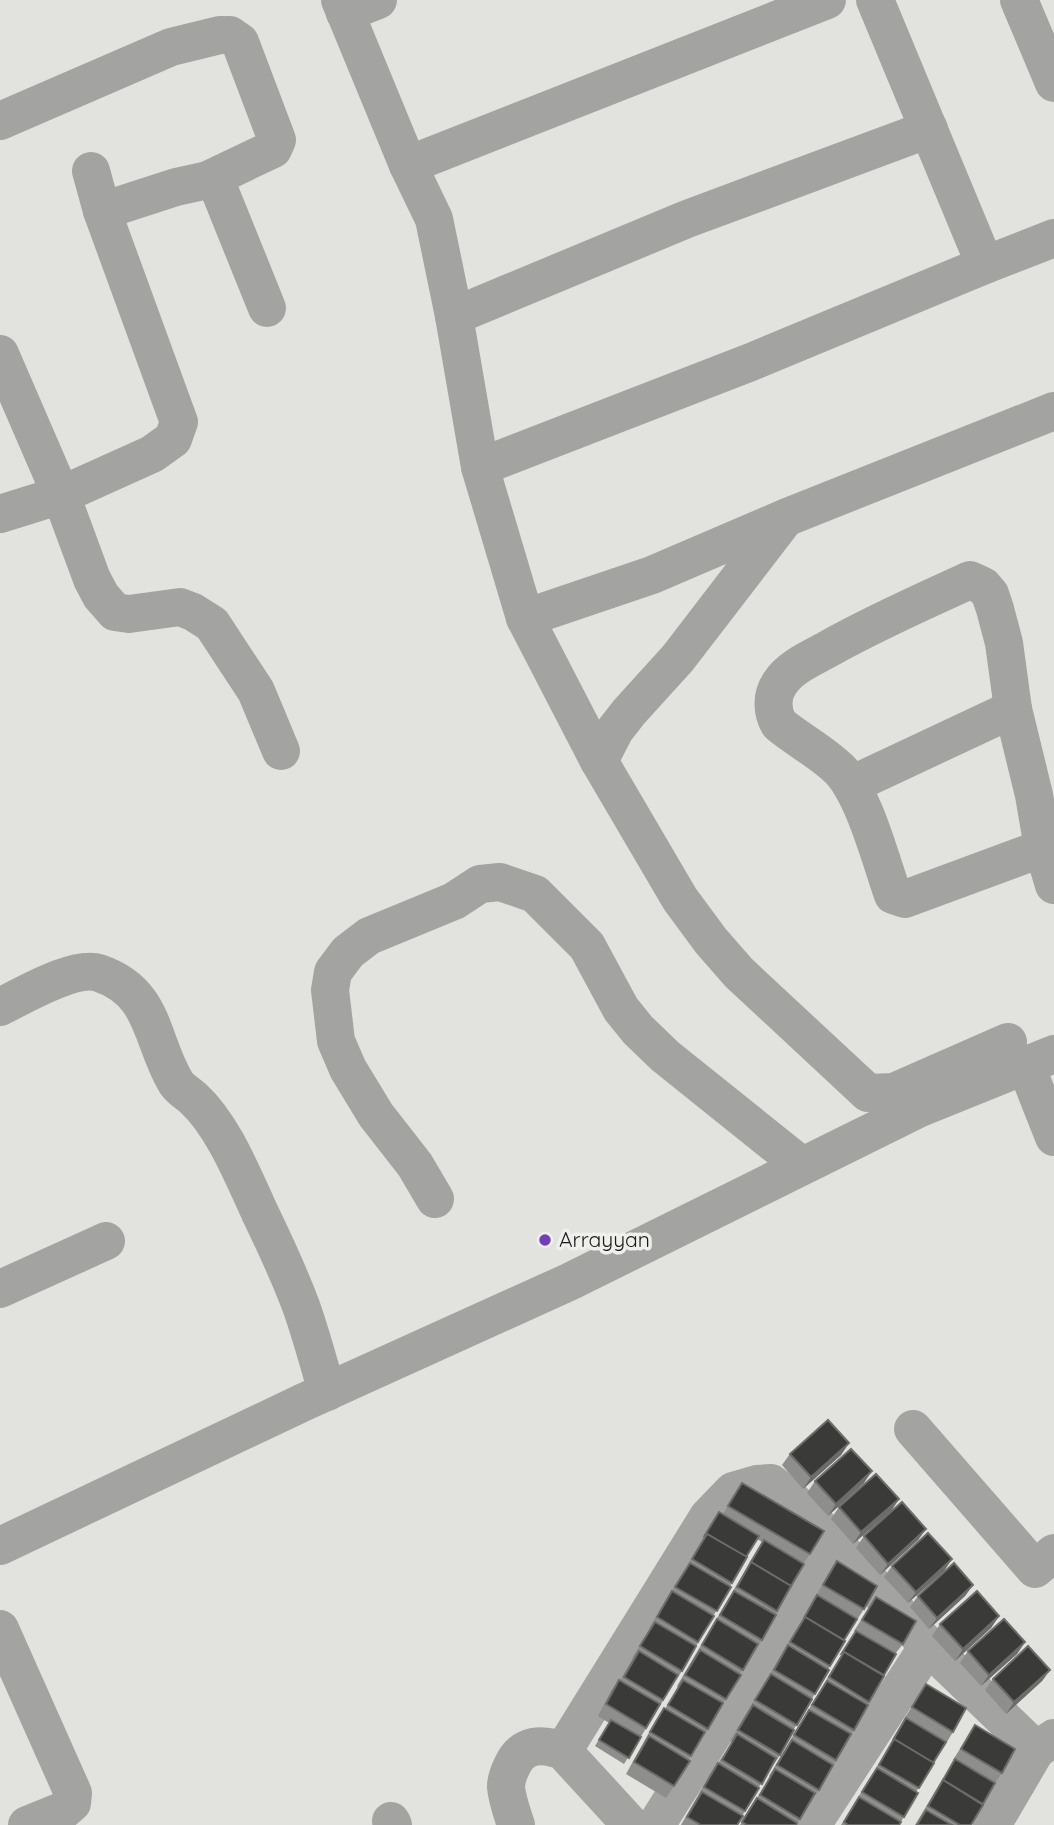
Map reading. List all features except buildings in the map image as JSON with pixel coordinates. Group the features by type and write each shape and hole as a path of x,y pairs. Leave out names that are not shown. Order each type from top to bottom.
{"street":[{"path":"408,165 827,0"},
{"path":"875,0 985,265"},
{"path":"1019,0 1053,78"},
{"path":"354,4 408,165 434,219 480,467 525,618 599,761 680,899 739,973 868,1093 894,1092 1030,1054"},
{"path":"0,121 172,47 230,35 240,42 277,140 274,149 208,180 176,187 102,211"},
{"path":"454,316 687,219 929,129"},
{"path":"0,514 61,495 152,454 173,439 179,422 102,211 91,171"},
{"path":"208,180 219,189 267,308"},
{"path":"480,467 751,362 985,265 1050,251"},
{"path":"0,354 101,596 115,612 128,614 180,607 212,624 256,691 281,751"},
{"path":"525,618 652,575 1054,411"},
{"path":"599,761 615,730 678,658 785,519"},
{"path":"1043,848 905,899 893,895 864,812 851,785 841,771 779,724 774,715 774,701 779,684 792,670 876,622 970,580 983,586 990,594 1004,643 1013,709 1034,795 1043,848 1054,885"},
{"path":"851,785 1013,709"},
{"path":"435,1199 415,1165 376,1115 348,1069 336,1041 330,990 333,972 348,952 369,936 454,901 480,884 500,882 535,894 587,946 621,1009 638,1030 665,1056 801,1166"},
{"path":"0,1007 54,981 76,974 96,972 122,984 138,997 150,1018 161,1053 176,1084 196,1100 225,1140 245,1178 302,1308 327,1392"},
{"path":"1030,1054 1054,1137"},
{"path":"0,1546 569,1282 1030,1054"},
{"path":"0,1289 106,1241"},
{"path":"913,1429 1048,1569"},
{"path":"563,1751 708,1517 733,1492 757,1484 771,1483 786,1494 834,1542 928,1646 1045,1744 992,1825"},
{"path":"656,1825 834,1542"},
{"path":"0,1629 73,1793 72,1803 64,1810 27,1825"},
{"path":"812,1825 928,1646"},
{"path":"516,1825 506,1786 515,1758 525,1749 540,1745 563,1751 631,1825"}],"place":[{"name":"Arrayyan","path":"545,1240"}]}
